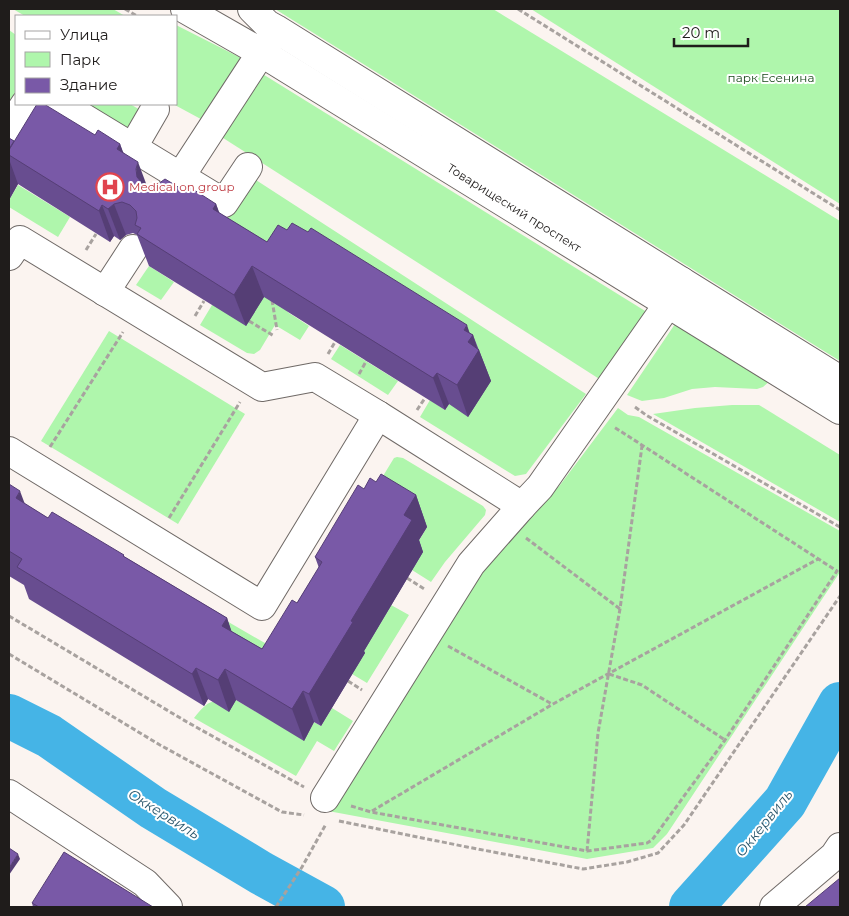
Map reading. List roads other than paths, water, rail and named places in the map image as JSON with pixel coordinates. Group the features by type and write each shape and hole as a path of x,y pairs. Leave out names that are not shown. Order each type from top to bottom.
{"street":[{"name":"Товарищеский проспект","path":"185,9 675,292 840,380"},
{"name":"Товарищеский проспект","path":"252,9 266,24 675,292 840,410"},
{"path":"163,202 276,30"},
{"path":"9,128 25,105"},
{"path":"63,105 224,203 248,167"},
{"path":"133,147 156,109"},
{"path":"9,256 20,240 262,388 315,377 522,506"},
{"path":"105,292 133,249"},
{"path":"326,813 427,634 471,564 540,487 675,292"},
{"path":"9,451 262,606 378,415"},
{"path":"9,794 145,883 168,907"},
{"path":"774,907 834,856 840,847"}],"waterway":[{"name":"Оккервиль","path":"691,907 785,802 840,704"},
{"name":"Оккервиль","path":"9,716 49,736 153,808 261,873 323,907"}],"place":[{"name":"Medical on group","path":"110,187"}],"park label":[{"name":"парк Есенина","path":"771,78"}]}
